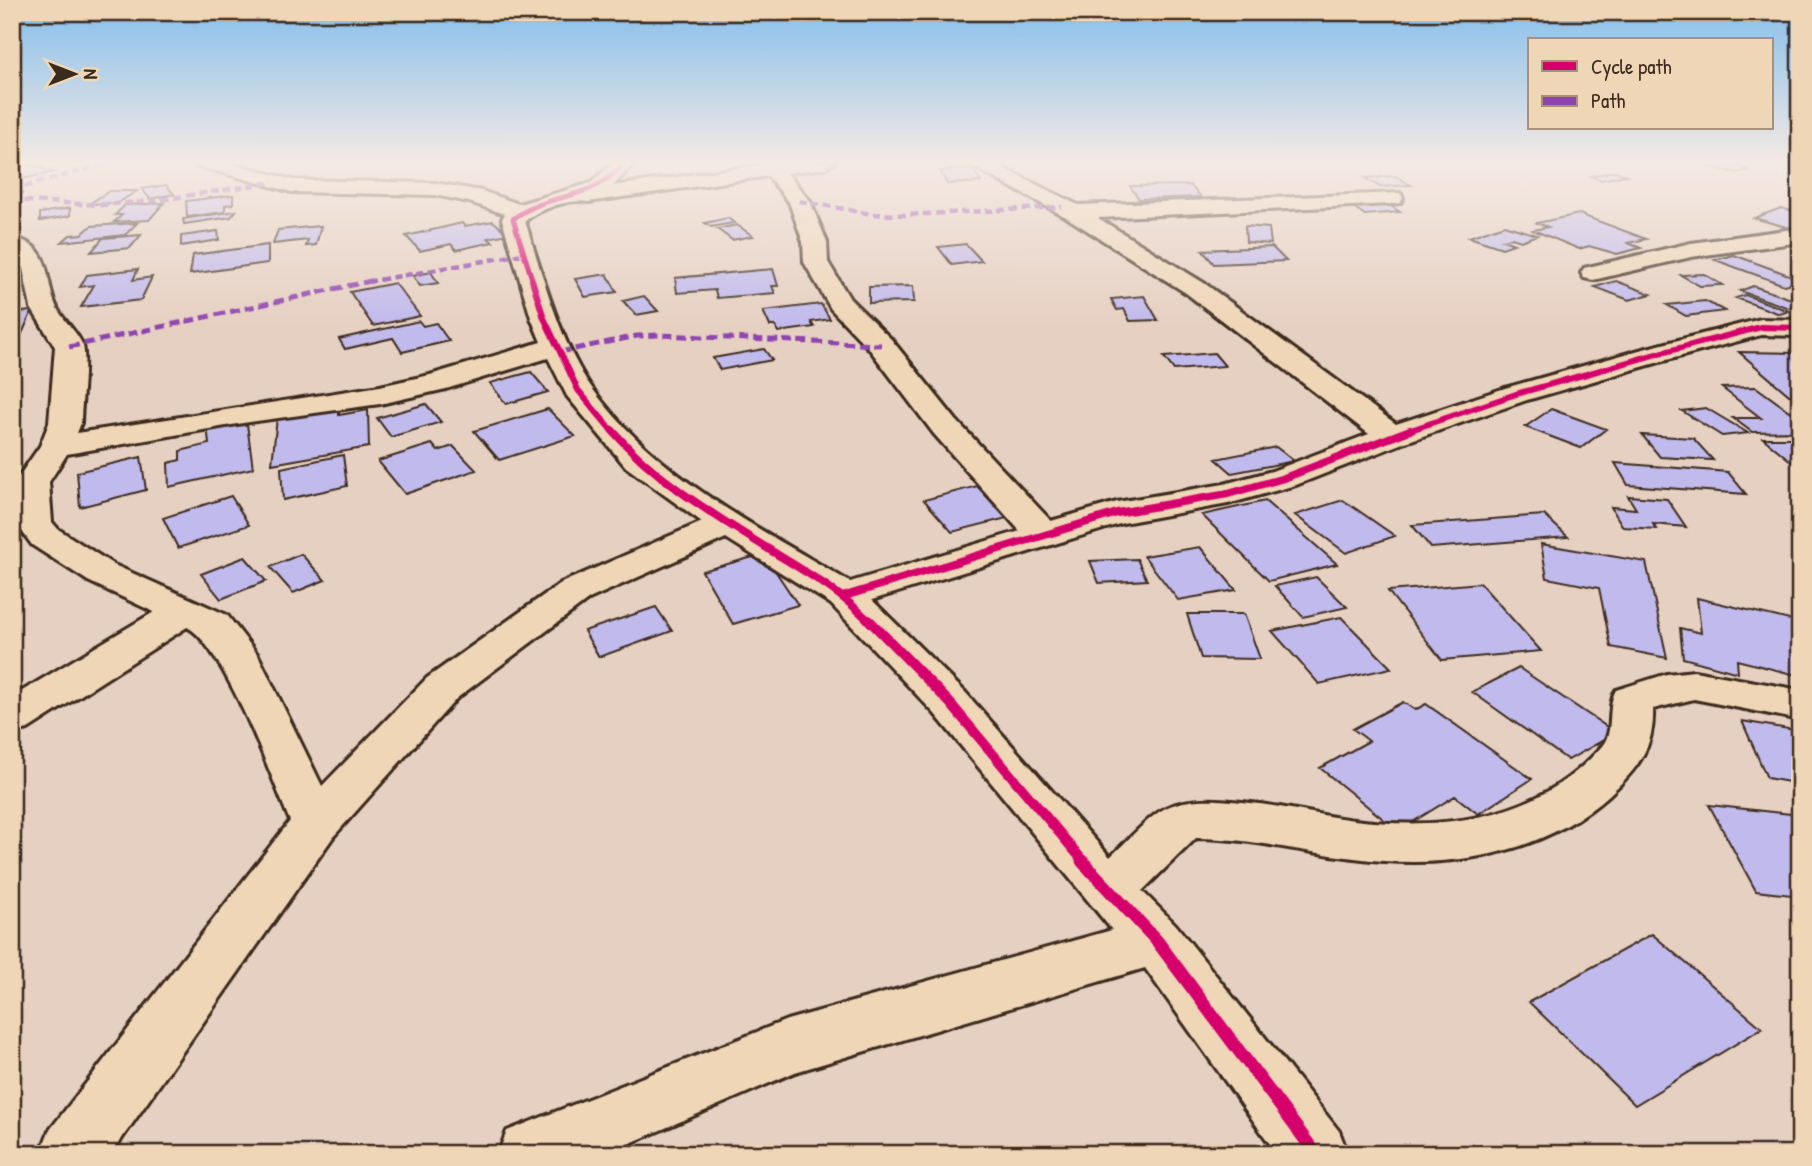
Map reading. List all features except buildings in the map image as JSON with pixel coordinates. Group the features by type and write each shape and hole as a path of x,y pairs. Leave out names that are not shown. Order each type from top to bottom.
{"street":[{"path":"516,216 513,219 515,227 544,318 578,390 638,460 728,523 845,596 950,703 1108,891 1157,941 1315,1154"},
{"path":"805,216 815,242 816,262 840,303 881,345 945,428 1043,534"},
{"path":"1081,216 1195,288 1391,436"},
{"path":"1593,273 1691,250 1800,235"},
{"path":"12,244 28,253 34,263 44,308 69,347 65,423 56,446 32,482 34,523 45,537 101,573 213,624 237,655 316,824"},
{"path":"845,596 1117,513 1228,494 1284,478 1391,436 1516,394 1737,332 1761,327 1800,328"},
{"path":"56,446 243,414 380,395 436,383 557,346"},
{"path":"72,1154 316,824 442,688 575,591 728,523"},
{"path":"12,718 185,611"},
{"path":"1108,891 1184,820 1221,818 1362,840 1458,841 1518,830 1570,802 1623,754 1632,734 1631,701 1667,689 1694,685 1800,705"},
{"path":"530,1154 787,1047 1157,941"}],"marked path":[{"path":"69,347 374,280 523,254"},
{"path":"560,352 637,336 660,335 783,343 881,345"}],"cycle path":[{"path":"516,216 513,219 544,318 578,390 608,426 638,460 728,524 845,596 950,703 1108,891 1157,941 1316,1154"},
{"path":"845,596 1117,513 1228,494 1284,478 1392,436 1516,394 1653,355 1761,327 1800,328"}]}
